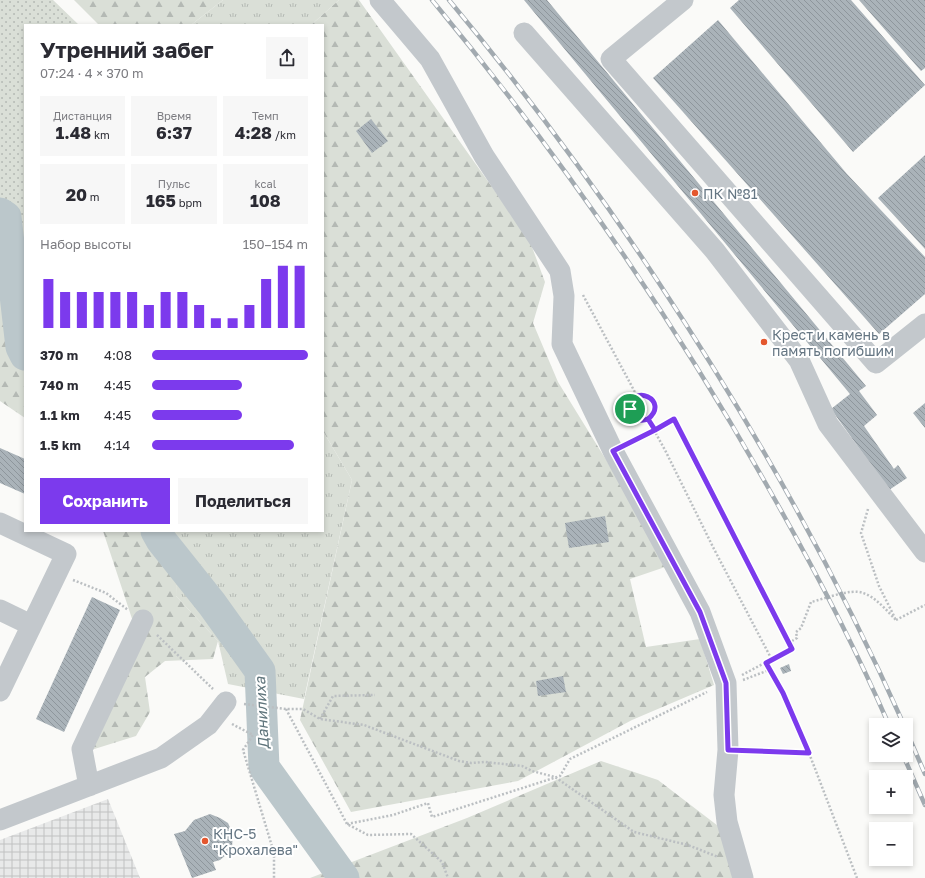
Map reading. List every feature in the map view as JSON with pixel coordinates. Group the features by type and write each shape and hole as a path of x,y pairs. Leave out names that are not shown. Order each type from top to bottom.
{"street":[{"path":"380,0 430,59 484,156 560,271 564,296 562,344 613,451 700,612 726,683 728,750 724,795 728,822 741,872"},
{"path":"683,0 611,59 876,363 925,324"},
{"path":"524,33 715,251 799,360 828,424 925,552"},
{"path":"0,523 66,554 0,692"},
{"path":"0,610 32,625"},
{"path":"89,786 82,749 142,620"},
{"path":"0,820 161,758 208,725 232,702"}],"path":[{"path":"584,294 638,396"},
{"path":"638,396 646,396 653,400 655,409 654,413 648,419 640,421 630,413 631,401 638,396"},
{"path":"648,419 772,660"},
{"path":"613,451 674,419 792,649"},
{"path":"875,486 861,533 879,586 896,620"},
{"path":"792,649 792,641 797,638 796,632 801,628 811,602 856,591 863,593 883,607 896,620"},
{"path":"896,620 925,605"},
{"path":"347,824 393,815 428,803 432,817 560,776 570,759 792,649"},
{"path":"766,663 783,693 809,753 857,878"},
{"path":"726,683 731,686 769,670"},
{"path":"320,718 333,696 375,695"},
{"path":"232,702 286,709 303,709 320,718 364,725 459,761 522,766 555,777 634,832 688,845 741,872"},
{"path":"286,709 347,824 368,835 411,834 442,862 448,878"},
{"path":"253,735 243,750 274,853 274,878"},
{"path":"728,750 809,753"}],"shaded area":[{"path":"108,799 140,878 0,878 0,840"}],"green space":[{"path":"0,0 53,0 78,24 24,24 24,263 0,285"},
{"path":"74,0 223,0 192,24 98,24"},
{"path":"223,0 339,0 312,24 192,24"},
{"path":"339,0 359,0 529,239 545,282 533,323 558,382 671,565 630,579 646,647 700,639 714,685 632,720 518,781 351,812 300,720 352,480 324,433 324,24 312,24"},
{"path":"24,263 24,417 0,401 0,285"},
{"path":"324,433 352,480 304,699 228,684 218,641 176,596 177,532 324,532"},
{"path":"103,532 177,532 176,596 218,641 213,659 165,661 145,677 150,712 136,736 88,751 140,643"},
{"path":"601,761 658,780 722,829 738,878 310,878 467,818"}],"building":[{"name":"ПК №81","path":"524,0 547,0 866,386 859,391 877,415 864,426 894,469 898,465 907,478 889,490 831,409 850,394"},
{"path":"739,0 851,0 925,85 853,152 730,8"},
{"path":"859,0 925,0 925,68 921,71"},
{"path":"718,20 847,174 925,257 925,294 879,334 653,78"},
{"path":"371,119 388,141 372,153 356,131"},
{"path":"925,155 925,249 878,198"},
{"path":"925,403 925,428 913,413"},
{"path":"0,448 24,459 24,494 0,483"},
{"path":"605,516 609,542 569,548 565,523"},
{"path":"92,597 120,610 64,732 36,719"},
{"path":"789,664 791,671 783,674 780,668"},
{"path":"563,676 566,692 538,696 536,681"},
{"name":"КНС-5 \"Крохалева\"","path":"210,814 228,823 233,834 232,847 220,860 213,862 216,870 192,878 174,834 185,831 194,820"}],"waterway":[{"name":"Данилиха","path":"0,213 6,217 21,347 24,353"},
{"name":"Данилиха","path":"157,532 161,540 212,604 260,671 264,767 344,878"}],"railway":[{"path":"432,0 480,59 571,179 614,241 697,367 736,432 805,554 849,638 886,718"},
{"path":"449,0 557,137 608,208 657,280 726,388 790,498 850,610 901,718"},
{"path":"913,746 925,774"},
{"path":"906,762 925,805"}],"place":[{"name":"ПК №81","path":"695,193"},
{"name":"Крест и камень в память погибшим","path":"764,342"},
{"name":"КНС-5 \"Крохалева\"","path":"205,841"}],"route":[{"path":"630,409 630,413 633,417 640,421 648,419 655,430 613,451 700,612 726,683 728,750 809,753 783,693 766,663 792,649 674,419 655,430 648,419 654,413 655,404 650,397 642,395 631,401 630,409"}]}
